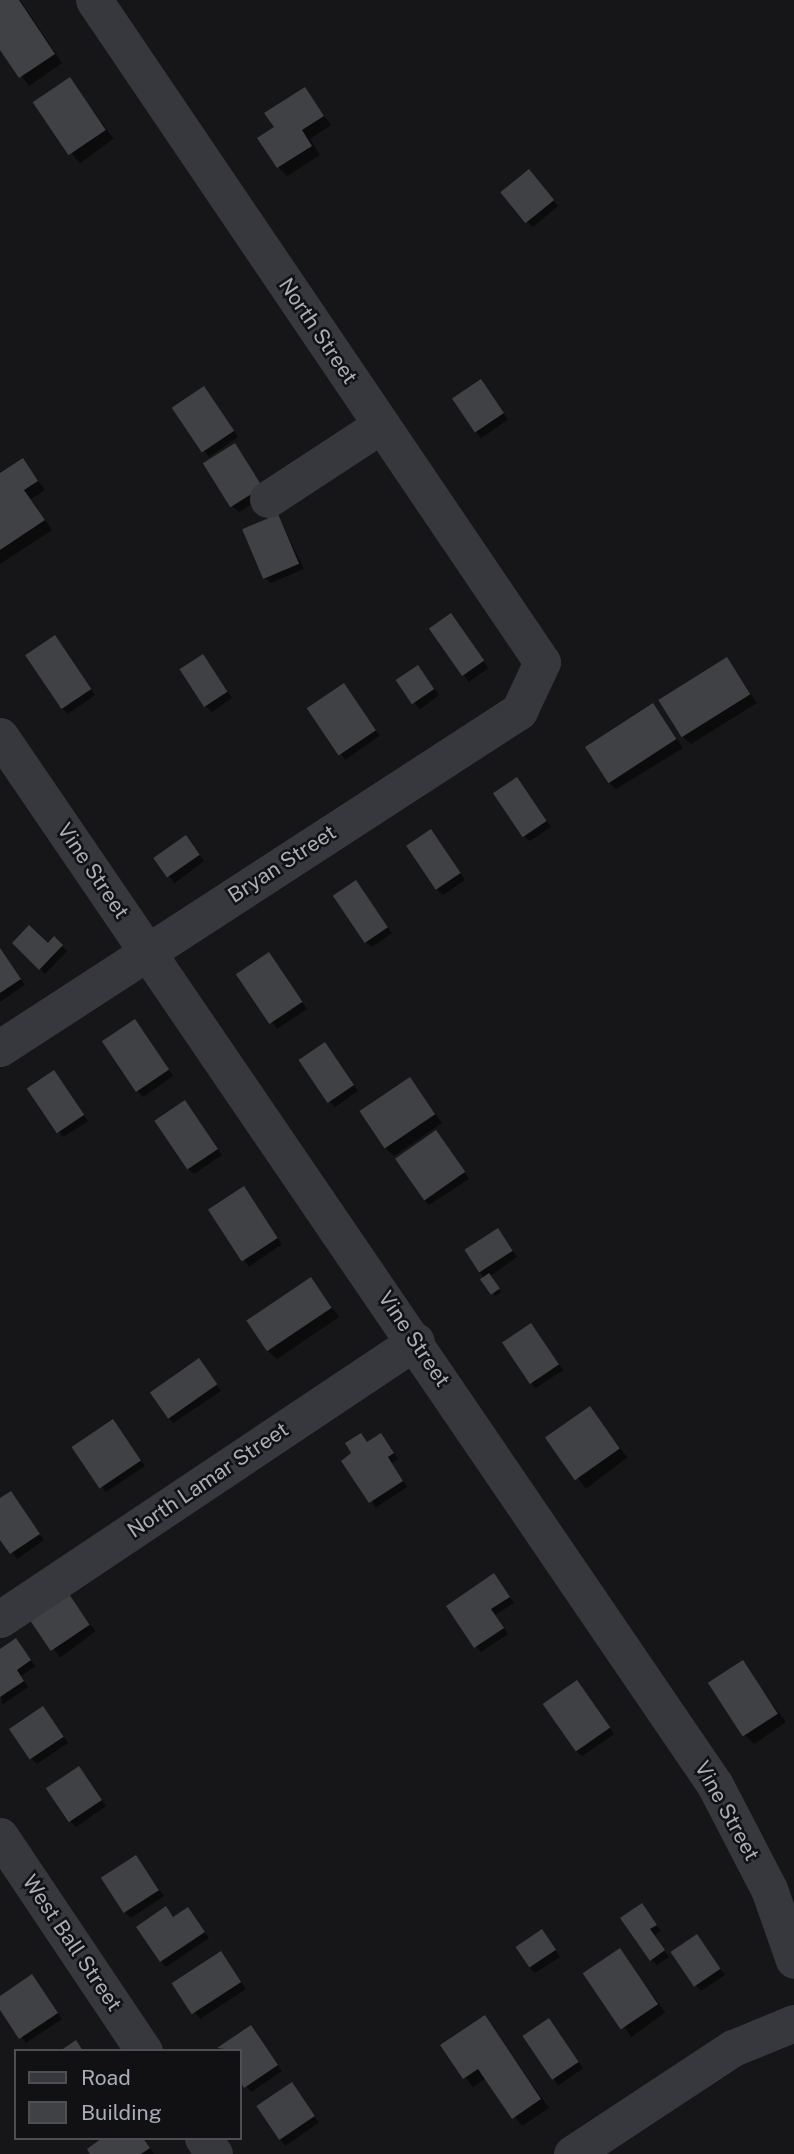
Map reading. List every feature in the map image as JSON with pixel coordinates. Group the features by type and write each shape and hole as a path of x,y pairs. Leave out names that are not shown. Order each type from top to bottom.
{"street":[{"name":"North Street","path":"94,0 542,663"},
{"path":"268,499 381,425"},
{"name":"Bryan Street","path":"0,1048 519,711 542,663"},
{"name":"Vine Street","path":"0,736 416,1341 715,1785 769,1889 794,1960"},
{"name":"North Lamar Street","path":"0,1619 416,1341"},
{"name":"West Ball Street","path":"0,1836 143,2049"},
{"path":"572,2154 733,2048 794,2024"}],"building":[{"path":"0,0 19,0 55,54 19,78 0,50"},
{"path":"70,77 106,130 68,155 33,102"},
{"path":"305,87 324,116 302,130 312,146 277,168 257,138 274,127 264,113"},
{"path":"529,169 554,200 525,223 500,192"},
{"path":"481,379 504,413 475,433 452,399"},
{"path":"204,386 234,431 202,453 172,408"},
{"path":"235,443 263,487 230,507 203,463"},
{"path":"23,458 38,481 24,490 45,520 0,550 0,473"},
{"path":"278,514 299,564 263,579 242,529"},
{"path":"451,613 484,661 462,676 429,628"},
{"path":"55,635 91,689 62,709 25,655"},
{"path":"203,654 228,692 204,707 180,669"},
{"path":"727,657 750,694 682,737 658,700"},
{"path":"418,665 434,689 412,704 396,680"},
{"path":"344,683 376,730 339,755 307,708"},
{"path":"653,703 676,739 608,783 585,747"},
{"path":"517,777 547,821 523,837 493,793"},
{"path":"431,829 461,873 436,890 406,846"},
{"path":"186,835 200,855 167,878 153,858"},
{"path":"356,880 388,927 365,943 333,896"},
{"path":"29,925 48,943 54,936 63,945 39,970 12,943"},
{"path":"0,948 21,979 0,993"},
{"path":"269,952 303,1002 269,1024 236,974"},
{"path":"135,1019 169,1070 136,1092 102,1041"},
{"path":"325,1042 354,1085 328,1103 298,1060"},
{"path":"54,1070 84,1115 57,1133 27,1088"},
{"path":"410,1077 435,1114 385,1148 359,1111"},
{"path":"185,1100 218,1149 187,1170 154,1121"},
{"path":"436,1130 465,1172 424,1200 395,1159"},
{"path":"244,1186 278,1238 242,1261 208,1209"},
{"path":"498,1228 513,1251 479,1272 464,1250"},
{"path":"489,1273 500,1289 491,1295 480,1279"},
{"path":"311,1277 332,1308 267,1351 246,1321"},
{"path":"531,1323 559,1364 530,1384 502,1343"},
{"path":"199,1358 217,1384 168,1419 150,1392"},
{"path":"590,1406 620,1449 575,1480 545,1438"},
{"path":"113,1419 141,1460 100,1488 72,1447"},
{"path":"361,1433 367,1442 381,1433 394,1453 388,1457 403,1481 369,1503 341,1461 351,1453 345,1443"},
{"path":"11,1491 40,1534 10,1554 0,1540 0,1498"},
{"path":"494,1573 510,1597 491,1609 504,1628 474,1648 446,1606"},
{"path":"69,1594 90,1625 51,1651 30,1620"},
{"path":"16,1638 31,1660 17,1670 24,1681 0,1697 0,1649"},
{"path":"743,1660 778,1714 743,1737 708,1683"},
{"path":"577,1680 610,1728 576,1752 543,1704"},
{"path":"43,1706 64,1737 30,1760 9,1729"},
{"path":"79,1766 102,1800 69,1822 46,1788"},
{"path":"136,1855 159,1890 124,1913 101,1878"},
{"path":"642,1903 657,1925 650,1929 665,1950 650,1961 620,1918"},
{"path":"166,1906 173,1917 188,1907 205,1932 160,1962 136,1927"},
{"path":"542,1929 556,1950 529,1968 515,1947"},
{"path":"697,1934 720,1969 694,1987 670,1952"},
{"path":"620,1948 658,2004 621,2030 583,1973"},
{"path":"221,1951 241,1982 192,2014 172,1983"},
{"path":"32,1974 58,2013 19,2039 0,2010 0,1996"},
{"path":"485,2015 541,2099 512,2119 478,2069 463,2079 440,2045"},
{"path":"549,2018 579,2062 552,2080 522,2036"},
{"path":"251,2025 278,2065 244,2088 242,2049 217,2048"},
{"path":"76,2040 82,2049 63,2049"},
{"path":"292,2082 315,2116 279,2140 256,2106"},
{"path":"99,2140 144,2140 150,2148 141,2154 90,2154 87,2149"}]}
